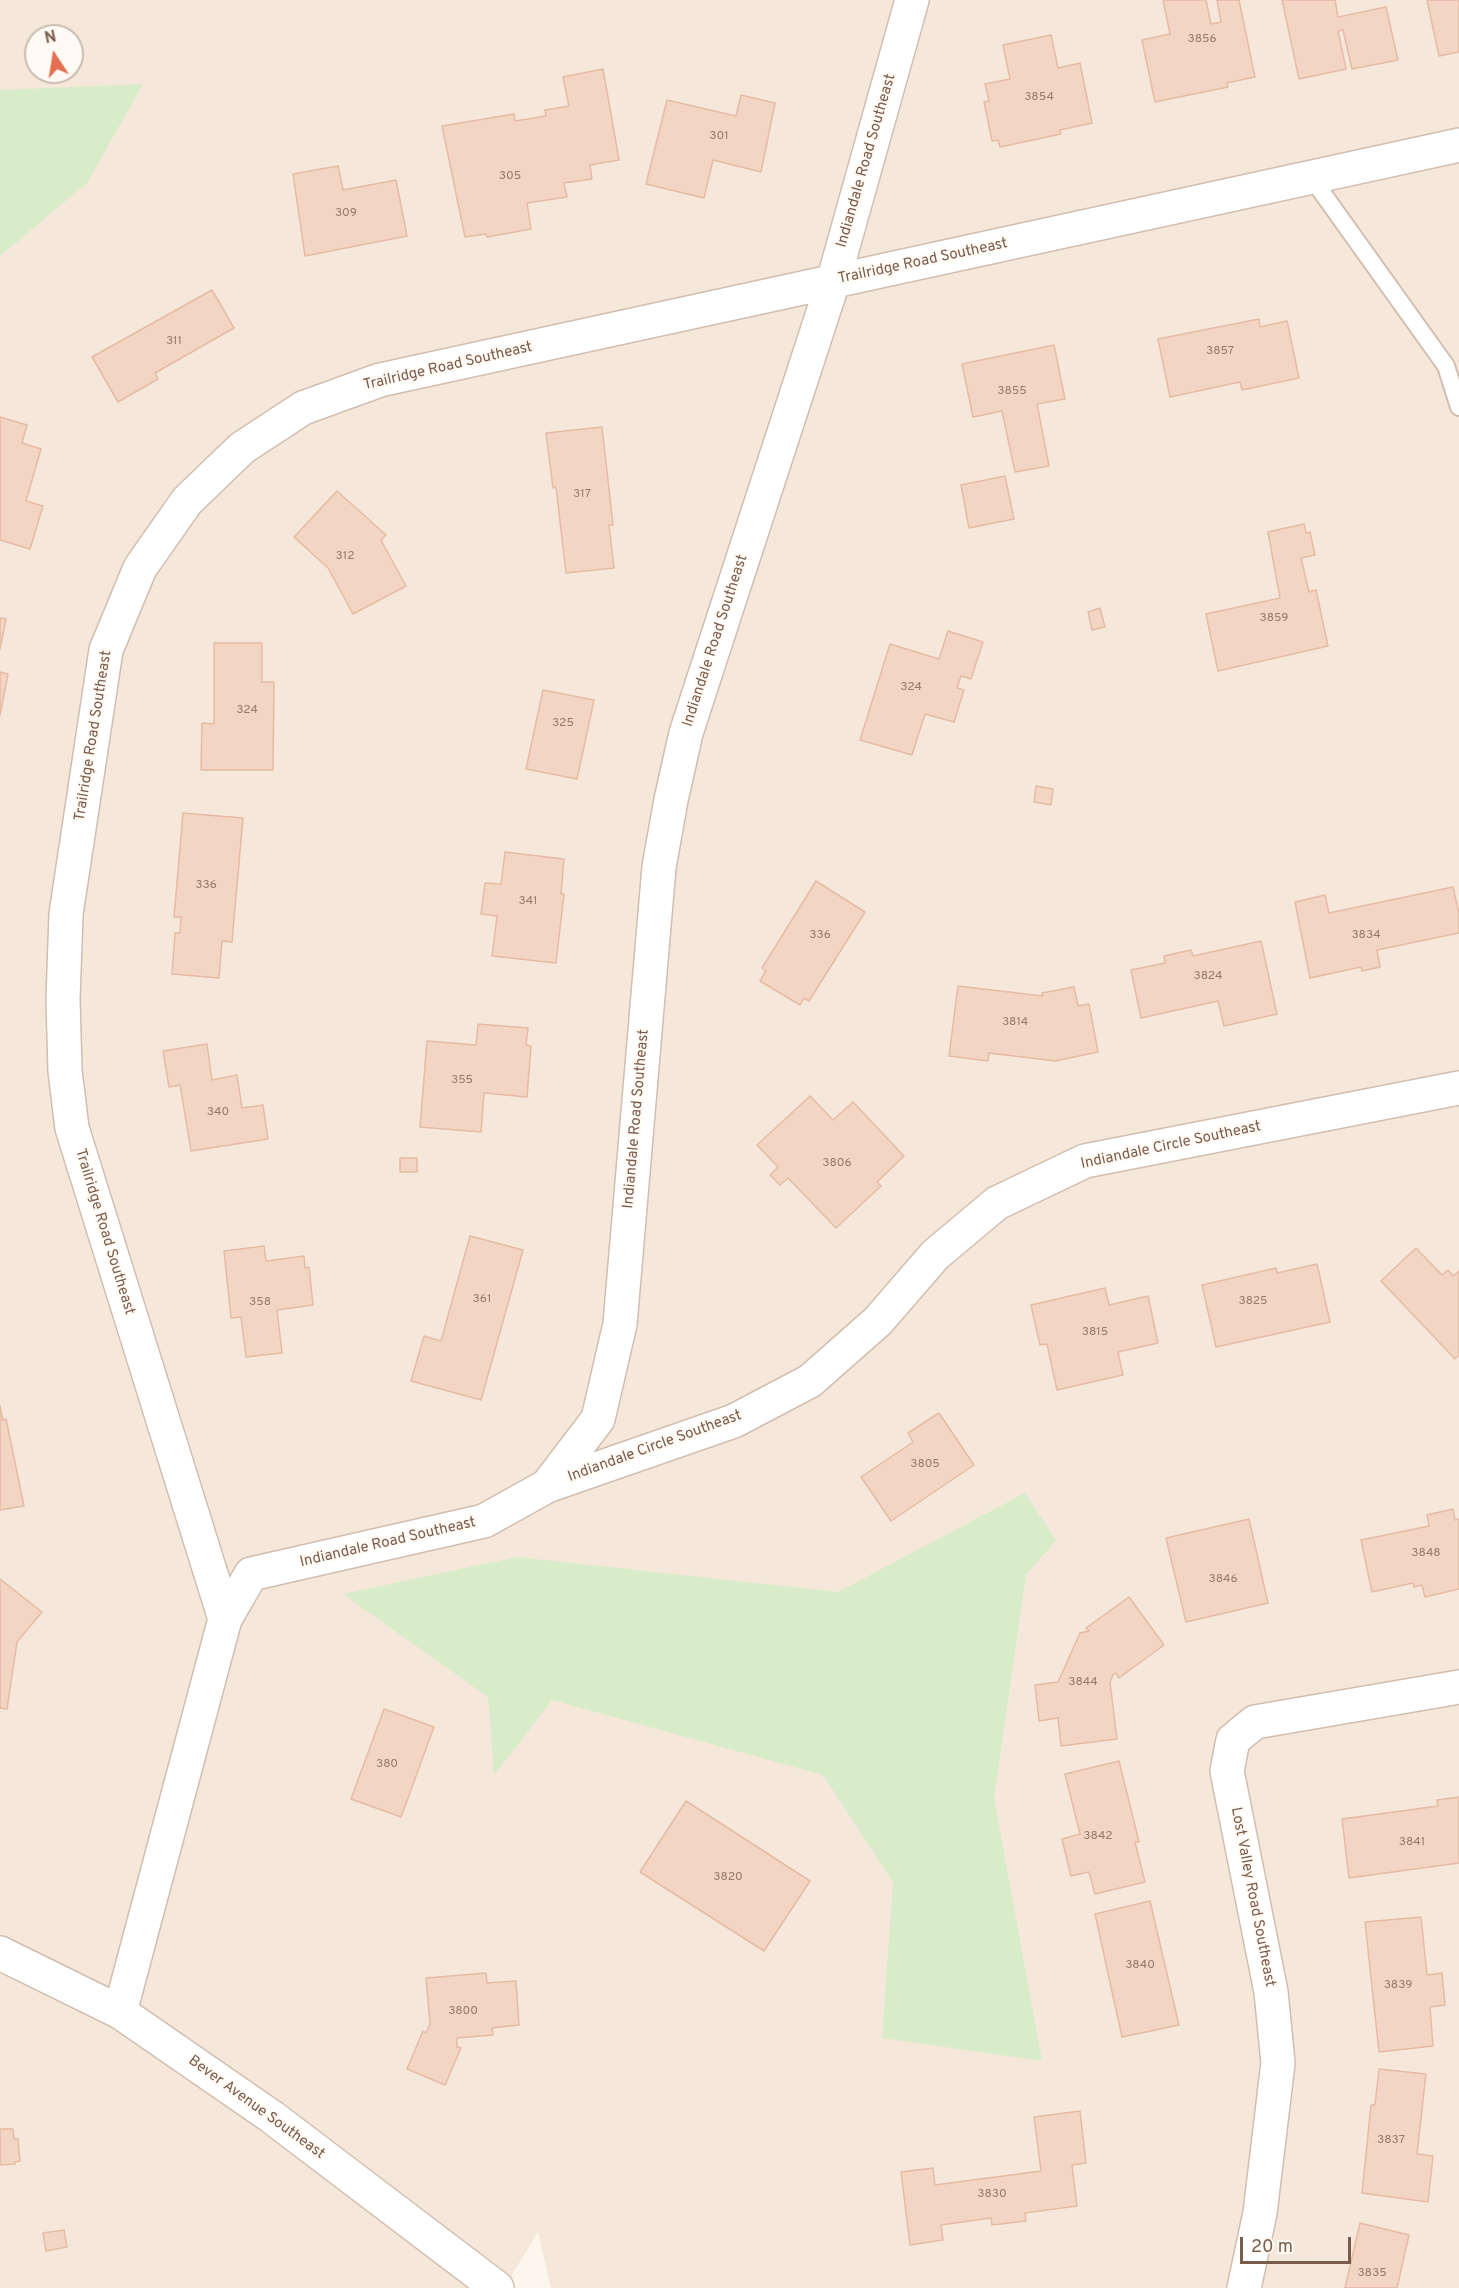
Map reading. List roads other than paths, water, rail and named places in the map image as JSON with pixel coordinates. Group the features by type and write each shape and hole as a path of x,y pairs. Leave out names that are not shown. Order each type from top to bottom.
{"street":[{"name":"Indiandale Road Southeast","path":"120,2012 225,1619 251,1574 484,1521 548,1485 598,1419 620,1324 658,867 686,733 833,282 912,0"},
{"name":"Trailridge Road Southeast","path":"225,1619 72,1128 65,1071 63,999 66,914 106,650 140,568 187,501 242,448 303,408 380,380 1459,145"},
{"name":"Indiandale Circle Southeast","path":"548,1485 734,1421 810,1381 878,1321 935,1255 997,1203 1085,1161 1459,1088"},
{"name":"Lost Valley Road Southeast","path":"1244,2288 1260,2213 1278,2063 1271,1992 1227,1771 1233,1740 1255,1722 1459,1687"},
{"name":"Bever Avenue Southeast","path":"0,1953 120,2012 272,2117 497,2288"}],"lane":[{"path":"1311,177 1446,366 1459,407"}]}
